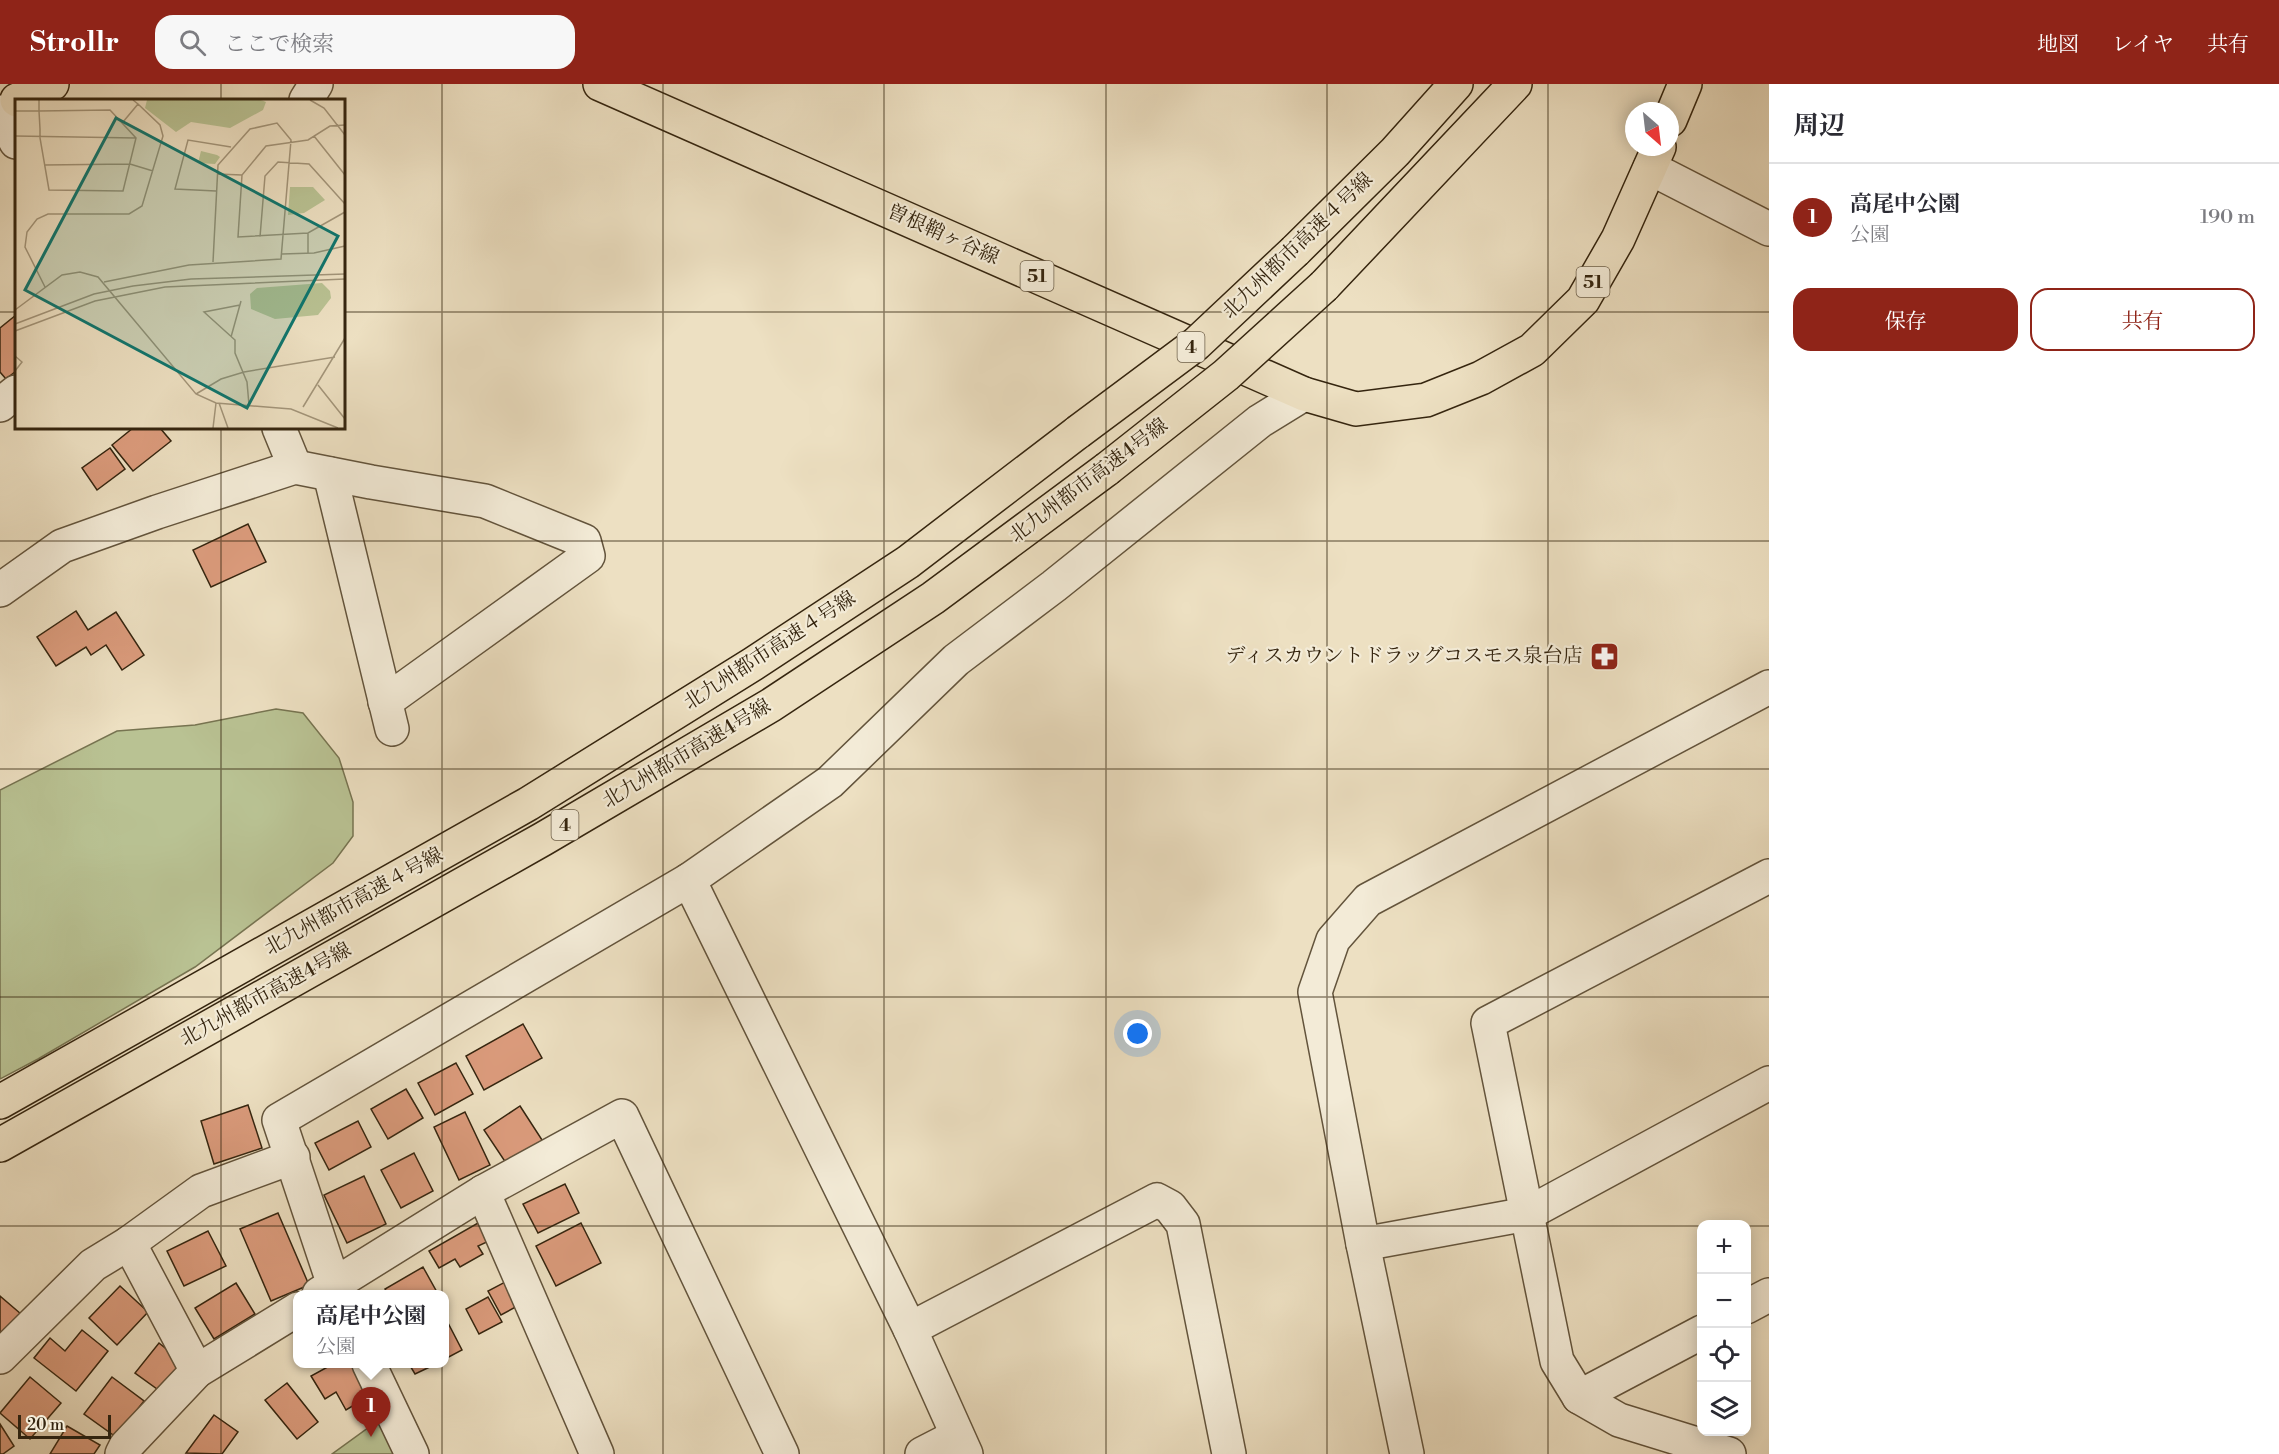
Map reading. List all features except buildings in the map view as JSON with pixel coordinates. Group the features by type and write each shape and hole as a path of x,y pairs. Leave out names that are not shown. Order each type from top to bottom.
{"main road":[{"path":"21,99 52,84"},
{"name":"曽根鞘ヶ谷線","path":"600,84 1304,394 1356,409 1426,400 1481,378 1532,350 1583,300 1618,238 1655,158"},
{"name":"北九州都市高速４号線","path":"0,1101 528,804 753,664 908,562 1196,344 1295,251 1395,152 1456,84"},
{"name":"北九州都市高速4号線","path":"0,1145 532,845 771,705 933,598 1107,469 1226,375 1324,286 1515,84"},
{"path":"1678,102 1685,84"},
{"path":"0,110 15,102"}],"street":[{"path":"307,99 316,84"},
{"path":"0,110 15,140"},
{"path":"1655,158 1769,229"},
{"path":"0,405 15,393"},
{"path":"328,1290 293,1157 279,1120 688,880 830,782 956,660 1054,586 1260,421 1304,394"},
{"path":"279,429 295,467"},
{"path":"0,590 62,546 295,467 485,501 584,541 588,556 389,716 330,474"},
{"path":"1407,1454 1363,1244 1315,992 1333,940 1368,900 1769,687"},
{"path":"1719,1453 1619,1420 1579,1397 1557,1361 1488,1023 1769,876"},
{"path":"688,880 910,1329 961,1445 922,1454"},
{"path":"1363,1244 1527,1214 1769,1083"},
{"path":"332,1290 483,1192 622,1116 782,1454"},
{"path":"0,1357 93,1265 129,1243 201,1191 293,1157"},
{"path":"483,1192 597,1454"},
{"path":"910,1329 1157,1200 1170,1207 1183,1224 1229,1454"},
{"path":"129,1243 197,1371"},
{"path":"1751,1304 1769,1295"},
{"path":"122,1454 126,1446 197,1371 293,1311"},
{"path":"1579,1397 1697,1334"},
{"path":"371,1368 412,1454"}],"green space":[{"path":"276,709 303,713 339,758 353,802 353,836 333,863 195,967 0,1079 0,790 117,731 195,725"},
{"path":"379,1420 394,1454 332,1454"}],"place":[{"name":"ディスカウントドラッグコスモス泉台店","path":"1604,656"},
{"name":"高尾中公園","path":"371,1437"}]}
